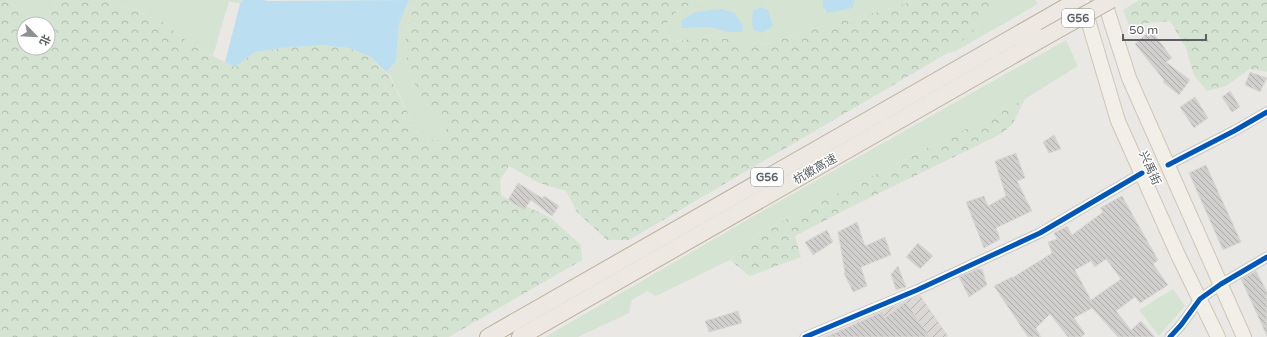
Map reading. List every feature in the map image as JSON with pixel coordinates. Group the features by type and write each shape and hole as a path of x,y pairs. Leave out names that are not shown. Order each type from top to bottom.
{"highway":[{"name":"杭徽高速","path":"488,337 1078,0"},
{"name":"杭徽高速","path":"520,337 1111,0"}],"main road":[{"name":"兴禹街","path":"1082,0 1118,121 1178,255 1218,337"},
{"name":"兴禹街","path":"1104,0 1129,78 1244,337"}],"street":[{"path":"1168,165 1267,112"},
{"path":"805,337 917,290 1040,233 1142,174"},
{"path":"1170,337 1200,299 1221,284 1267,257"}],"shaded area":[{"path":"920,295 948,336 947,337 823,337"}],"green space":[{"path":"0,0 7,0 26,16 16,16 16,56 56,56 56,16 47,16 56,0 106,0 164,23 193,46 235,67 255,52 322,45 349,48 371,57 390,77 413,124 436,143 447,128 418,94 407,59 405,31 417,0 703,0 677,11 662,29 674,42 711,35 734,41 765,45 811,29 886,10 916,0 996,0 987,16 981,23 946,54 629,240 607,240 577,212 566,191 539,183 509,166 500,180 501,195 512,202 530,208 551,218 581,245 582,260 449,337 0,337"},
{"path":"7,0 56,0 47,16 26,16"},
{"path":"106,0 243,0 240,4 229,1 213,56 193,46 164,23"},
{"path":"409,0 417,0 405,31 418,94 447,128 436,144 413,124 391,77 386,72 396,62 399,24"},
{"path":"703,0 916,0 886,10 811,29 765,45 734,41 711,35 674,42 662,29 677,11"},
{"path":"995,0 1035,0 1038,4 956,51 946,54 976,29"},
{"path":"1139,0 1267,0 1267,72 1250,69 1226,86 1207,91 1194,75 1186,48 1170,21 1129,25 1123,10"},
{"path":"1066,40 1078,66 1025,99 759,233 730,260 656,296 647,291 632,300 629,313 578,337 545,337 780,201"},
{"path":"1025,99 1012,125 1001,134 795,236 801,257 750,276 730,260 759,233"},
{"path":"1173,289 1185,306 1159,336 1139,310"}],"water":[{"path":"243,0 409,0 399,24 396,62 386,72 371,57 349,48 322,45 255,52 235,67 225,62 240,4"},
{"path":"823,0 854,0 853,8 827,13 823,6"},
{"path":"761,7 768,10 773,26 762,33 754,30 752,23 753,11"},
{"path":"721,9 735,13 743,26 742,32 729,32 710,27 681,28 682,20 696,12"}],"building":[{"path":"1151,30 1172,58 1166,62 1190,80 1179,95 1163,82 1164,80 1135,44"},
{"path":"1250,72 1267,78 1260,92 1245,85"},
{"path":"1230,91 1240,107 1232,112 1222,97"},
{"path":"1195,97 1208,118 1194,128 1180,107"},
{"path":"1054,135 1061,149 1049,153 1043,142"},
{"path":"1016,153 1025,178 1017,181 1032,211 996,228 1000,239 984,248 966,202 984,196 988,206 1006,196 995,161"},
{"path":"1206,165 1241,242 1223,250 1189,173"},
{"path":"518,183 542,198 544,196 559,206 552,216 531,200 524,210 508,200"},
{"path":"1122,196 1158,260 1153,264 1168,285 1140,303 1135,297 1116,311 1131,330 1141,321 1155,337 1118,337 1092,308 1074,318 1085,334 1081,337 1068,337 1050,314 1036,328 1041,337 1028,337 994,286 1012,278 1052,253 1048,242 1057,239 1054,233 1067,226 1072,235 1103,212 1100,208","holes":["1106,259 1121,279 1091,300 1075,270 1091,261 1095,267"]},
{"path":"857,222 865,246 885,237 891,255 861,267 867,286 853,292 844,273 838,232"},
{"path":"827,230 833,242 813,255 805,242"},
{"path":"918,243 933,256 920,269 906,257"},
{"path":"898,266 906,287 896,290 891,274"},
{"path":"978,269 982,269 987,285 969,297 959,277"},
{"path":"1256,271 1267,292 1267,336 1241,279"},
{"path":"906,302 930,337 826,337 882,312 885,318"},
{"path":"738,311 742,323 709,332 705,321"}],"cycle path":[{"path":"1168,165 1267,112"},
{"path":"805,337 917,290 1040,233 1142,173"},
{"path":"1170,337 1200,299 1221,284 1267,257"}]}
